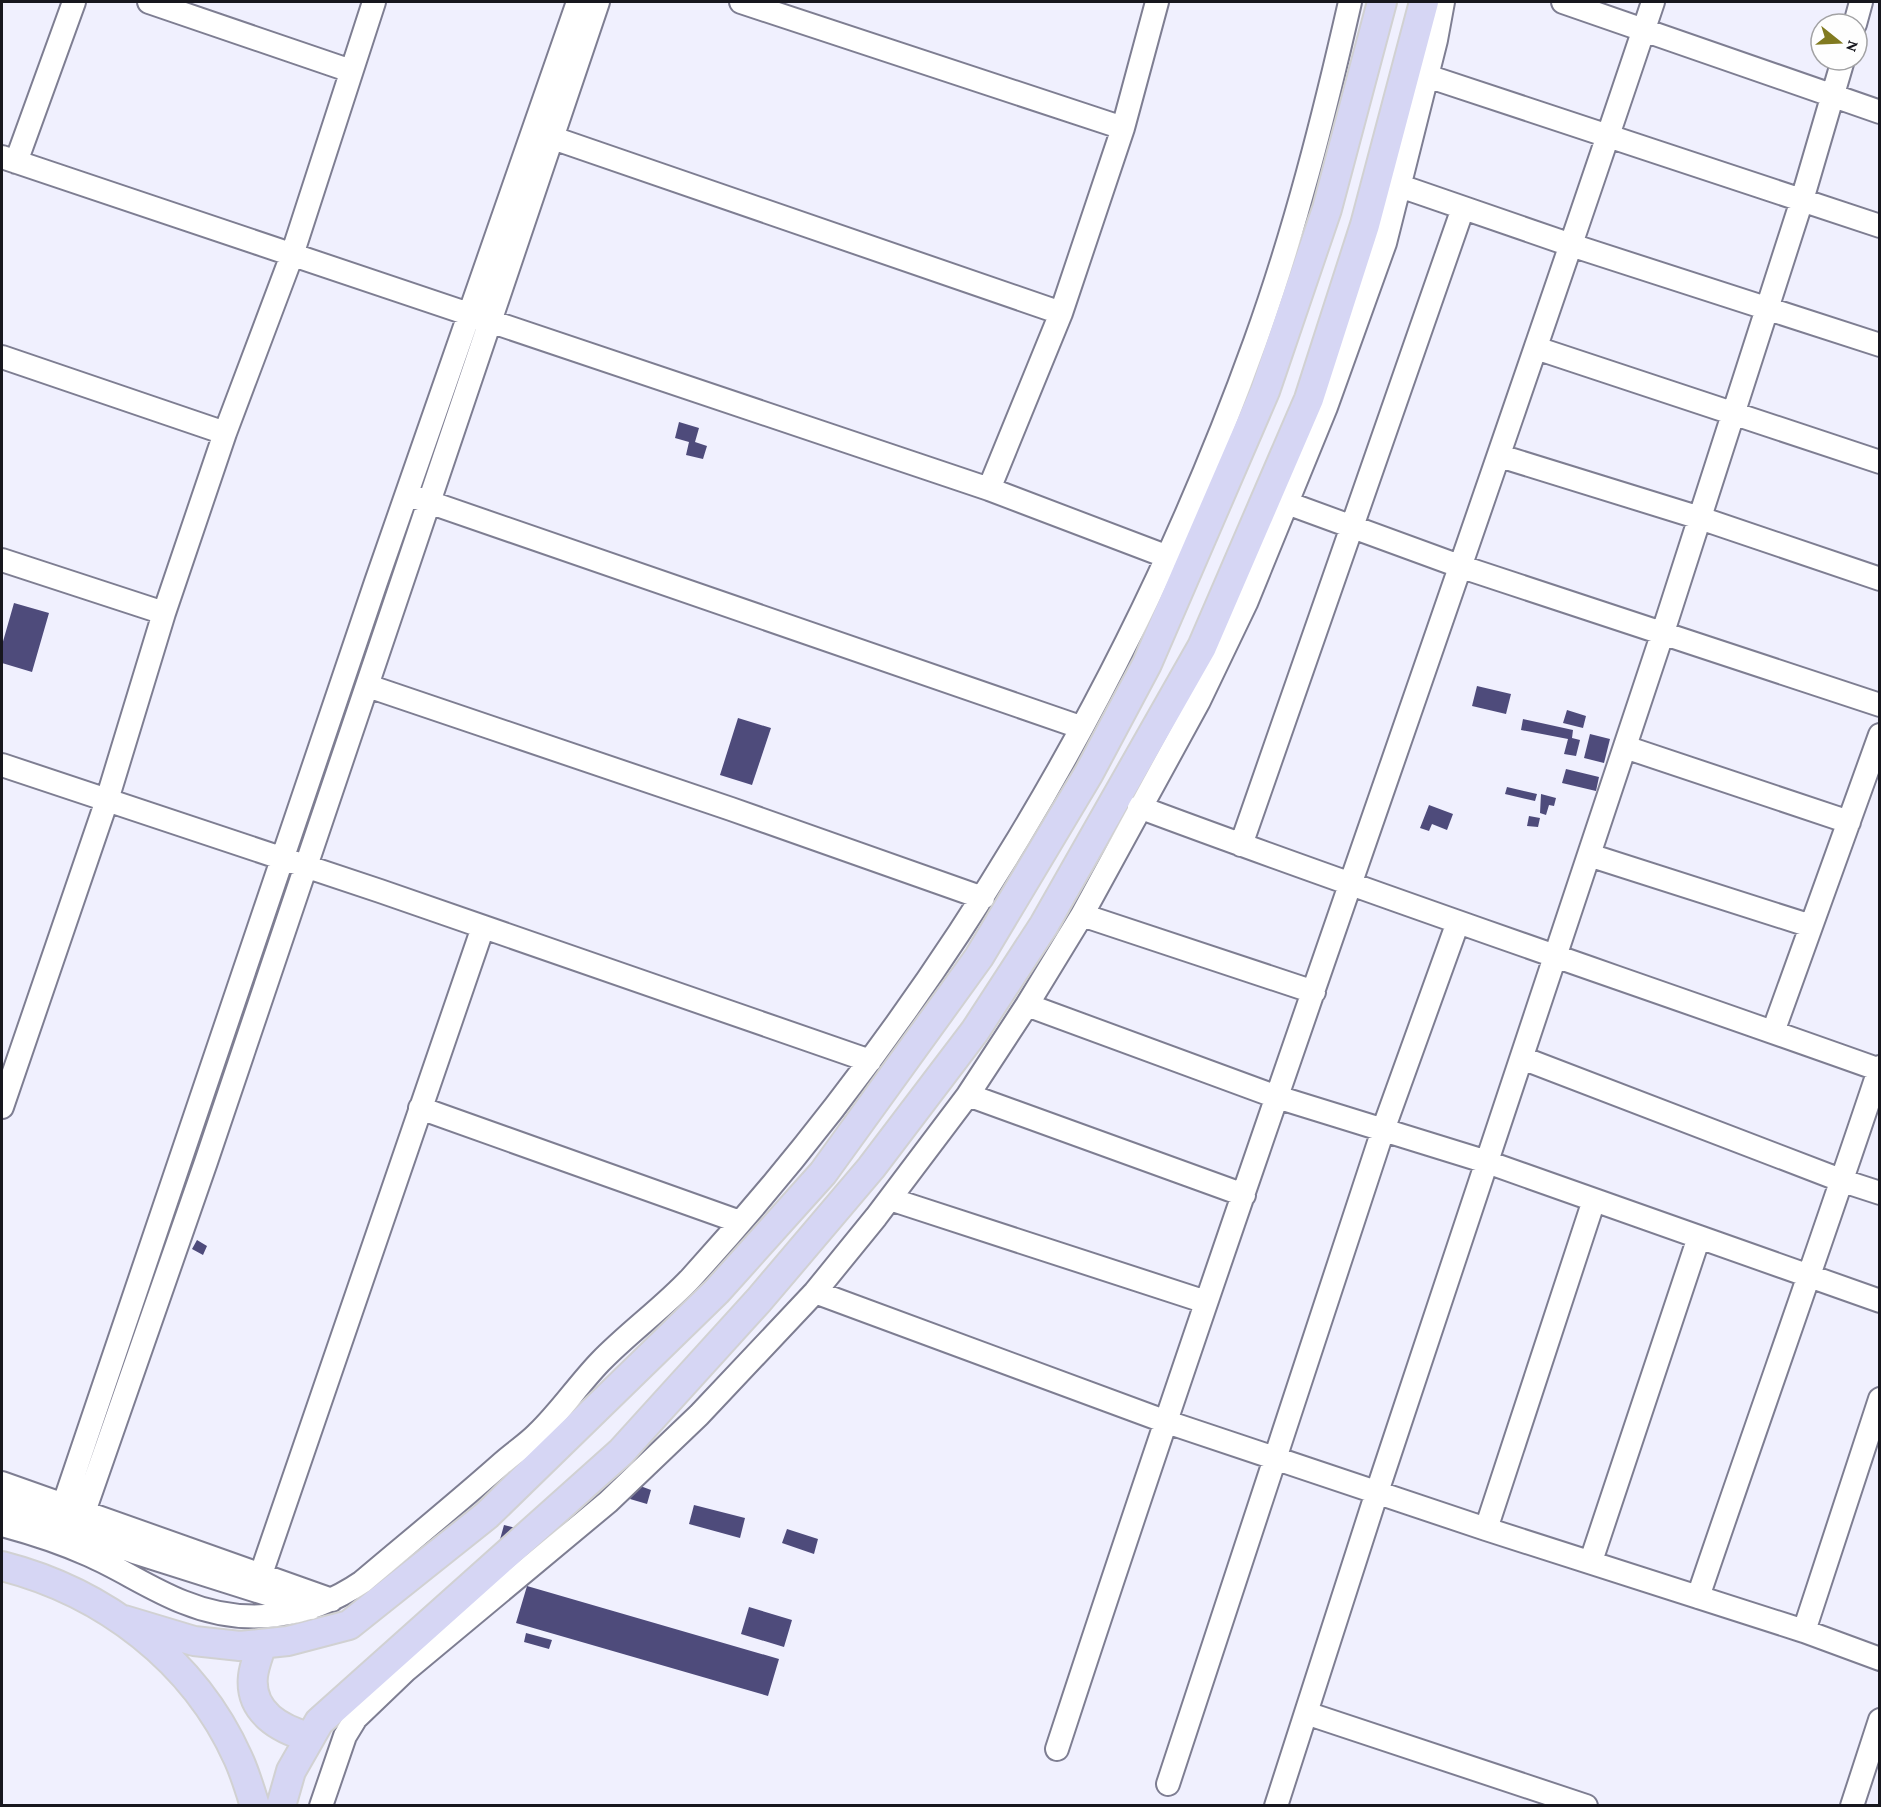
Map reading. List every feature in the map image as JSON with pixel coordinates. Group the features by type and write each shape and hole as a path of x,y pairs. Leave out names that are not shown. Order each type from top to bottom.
{"main road":[{"path":"124,1620 194,1641 240,1646 288,1641 349,1624 487,1515 729,1280 823,1173 979,957 1089,773 1147,664 1265,391 1327,209 1382,2"},
{"path":"281,1806 291,1771 319,1722 341,1699 469,1590 621,1452 751,1308 871,1168 975,1031 1044,925 1202,646 1309,399 1365,225 1424,2"},
{"path":"2,1566 35,1574 81,1594 124,1620 170,1659 208,1705 238,1758 255,1806"},
{"path":"261,1644 252,1678 262,1712 288,1731 309,1737"}],"street":[{"path":"74,2 9,160 988,489 1168,557"},
{"path":"149,2 351,71"},
{"path":"2,1107 107,800 164,614 225,433 292,255 374,2"},
{"path":"70,1518 306,866 368,686 429,501 479,318 578,2"},
{"path":"70,1518 283,859 407,495 553,138 598,2"},
{"path":"741,2 1123,128"},
{"path":"988,489 1061,313 1123,128 1156,2"},
{"path":"2,1526 42,1536 88,1555 183,1602 211,1612 245,1617 274,1617 311,1608 332,1600 362,1582 538,1434 600,1362 686,1284 740,1222 870,1061 983,898 1137,623 1212,455 1277,275 1313,157 1348,2"},
{"path":"321,1806 345,1736 356,1718 405,1671 608,1502 699,1415 814,1292 890,1198 968,1095 1027,1005 1082,915 1199,701 1246,603 1326,407 1385,243 1443,2"},
{"path":"1563,2 1880,112"},
{"path":"1057,1749 1164,1420 1462,567 1653,2"},
{"path":"1276,1806 1377,1492 1664,632 1802,200 1839,72"},
{"path":"1427,76 1880,226"},
{"path":"553,138 1061,313"},
{"path":"1400,186 1571,245 1880,345"},
{"path":"1241,845 1463,208"},
{"path":"1536,348 1880,462"},
{"path":"2,357 225,433"},
{"path":"1500,456 1700,518 1880,579"},
{"path":"407,495 1080,727"},
{"path":"1287,503 1462,567 1880,705"},
{"path":"2,560 164,614"},
{"path":"368,686 731,808 983,898"},
{"path":"1773,1032 1880,735"},
{"path":"1625,747 1849,822"},
{"path":"2,765 306,866 870,1061"},
{"path":"1139,807 1351,886 1556,954 1879,1068 1843,1181 1806,1275 1698,1597"},
{"path":"1589,855 1811,926"},
{"path":"1082,915 1314,992"},
{"path":"1168,1784 1383,1130 1458,922"},
{"path":"261,1574 483,927"},
{"path":"1027,1005 1277,1097 1487,1162 1880,1301"},
{"path":"1522,1058 1843,1181 1880,1192"},
{"path":"968,1095 1244,1195"},
{"path":"420,1108 740,1222"},
{"path":"890,1198 1206,1302"},
{"path":"1486,1529 1594,1200"},
{"path":"1591,1561 1699,1237"},
{"path":"814,1292 1164,1420 1486,1529 1804,1631 1880,1659"},
{"path":"1804,1631 1880,1400"},
{"path":"2,1484 70,1518 311,1608"},
{"path":"2,1504 70,1518 261,1574 332,1600"},
{"path":"1306,1713 1586,1806"},
{"path":"1852,1806 1880,1720"}],"building":[{"path":"679,422 699,428 695,442 707,446 703,459 686,455 689,442 675,438"},
{"path":"14,603 49,613 32,672 2,663 2,645"},
{"path":"1477,686 1511,694 1506,714 1472,706"},
{"path":"1567,710 1586,716 1583,728 1563,723"},
{"path":"738,718 771,728 752,785 720,775"},
{"path":"1523,719 1573,730 1572,738 1580,740 1576,756 1564,754 1568,739 1521,730"},
{"path":"1590,734 1610,739 1604,763 1584,758"},
{"path":"1566,769 1599,777 1596,791 1562,783"},
{"path":"1507,787 1537,794 1535,801 1505,794"},
{"path":"1541,794 1556,798 1554,806 1549,805 1546,815 1540,813"},
{"path":"1429,805 1453,814 1447,830 1432,824 1429,831 1420,828"},
{"path":"1529,816 1540,818 1538,827 1527,826"},
{"path":"197,1240 207,1246 203,1255 192,1249"},
{"path":"635,1484 651,1490 647,1504 630,1499"},
{"path":"694,1505 745,1518 740,1538 689,1524"},
{"path":"504,1525 516,1528 499,1543"},
{"path":"787,1529 818,1539 814,1554 782,1543"},
{"path":"527,1586 779,1659 768,1696 516,1623"},
{"path":"749,1607 792,1620 784,1647 741,1634"},
{"path":"526,1633 552,1640 549,1649 524,1642"}]}
